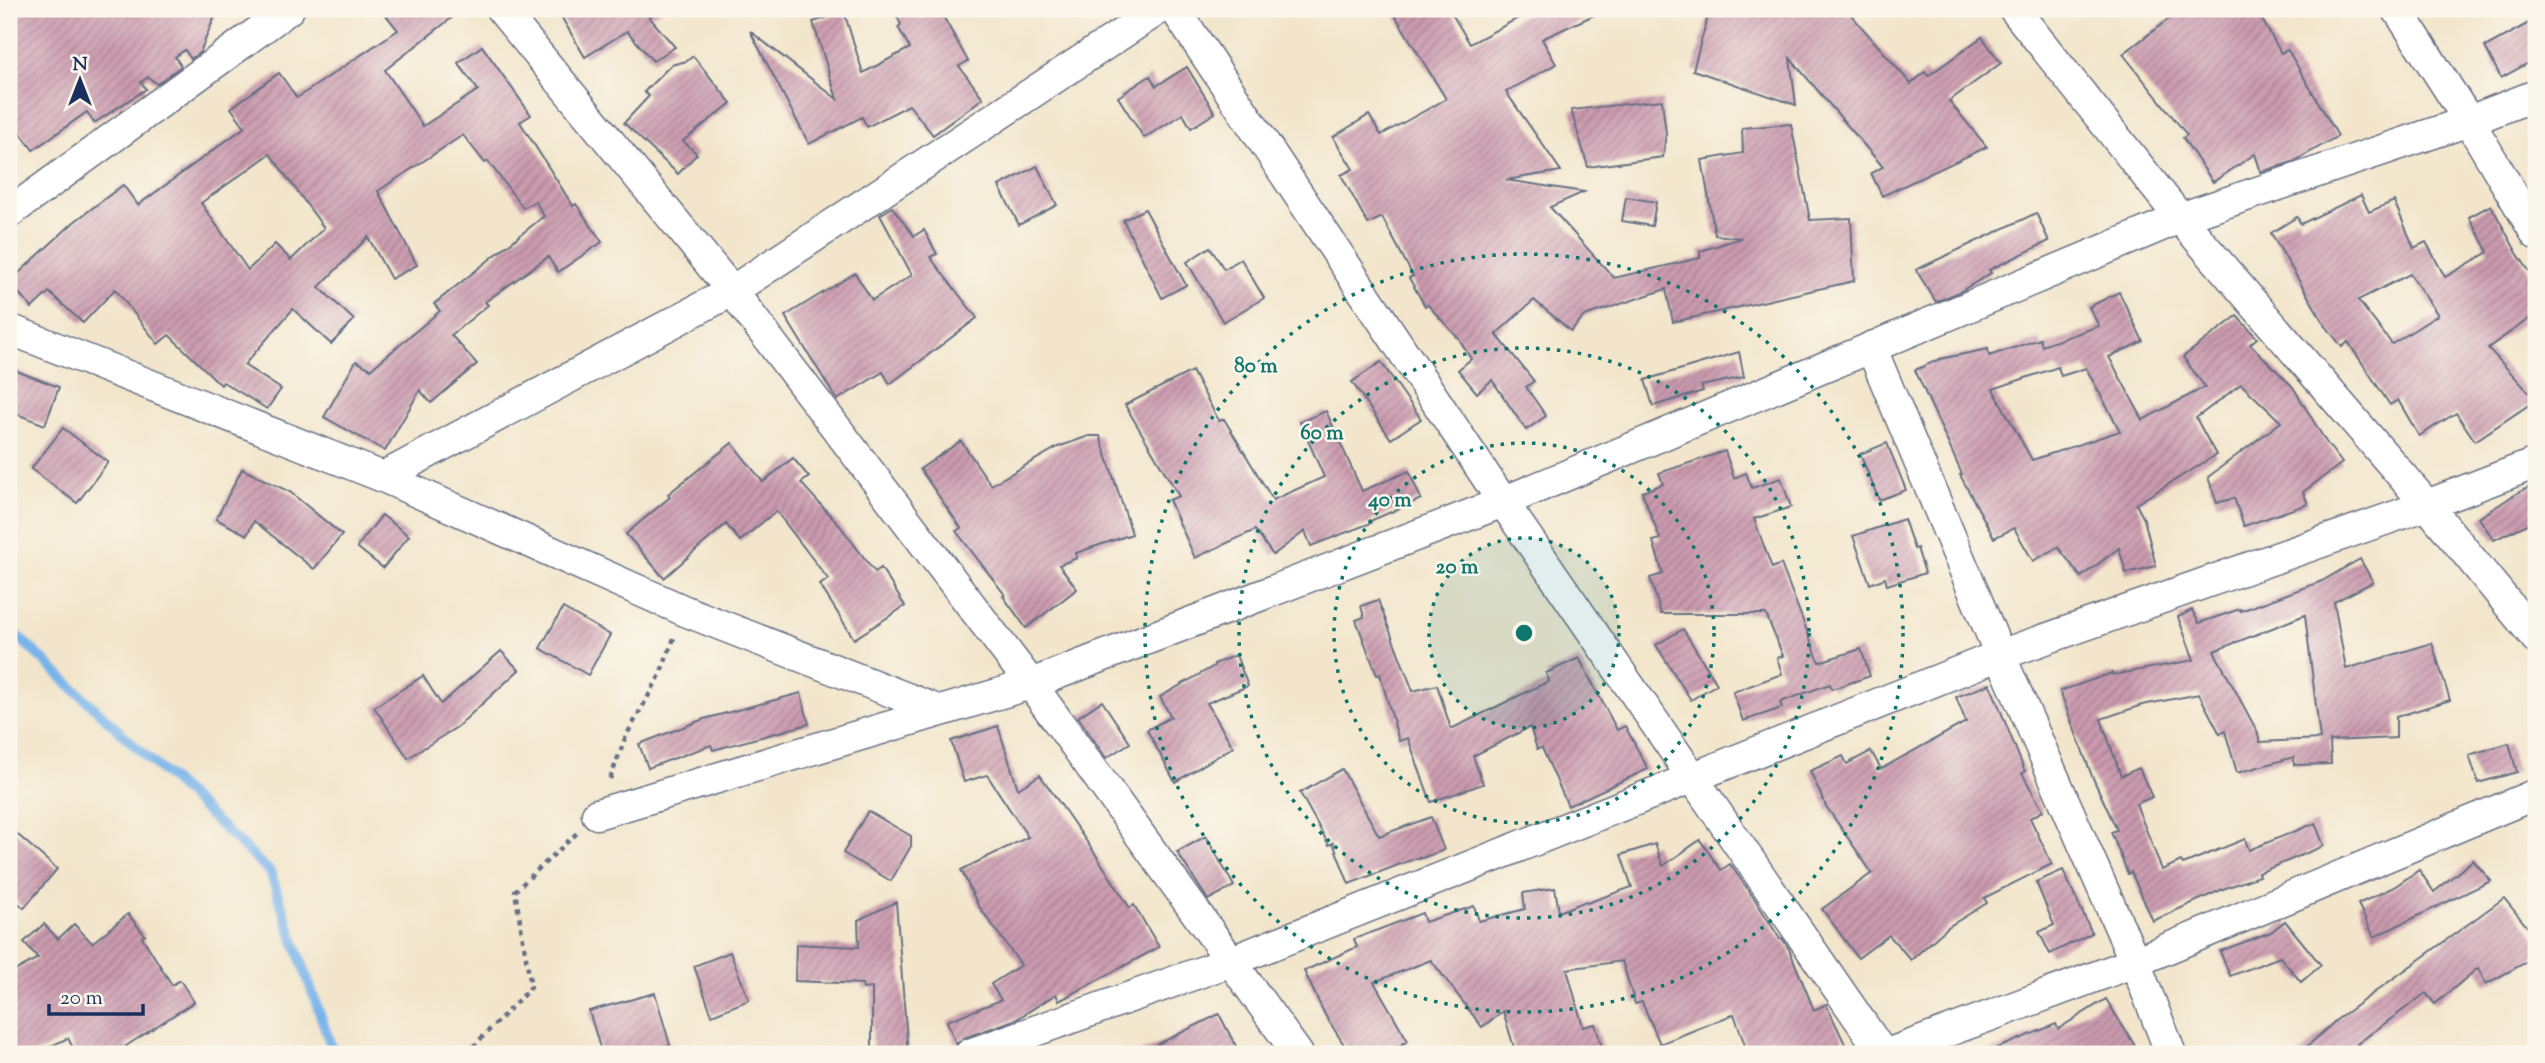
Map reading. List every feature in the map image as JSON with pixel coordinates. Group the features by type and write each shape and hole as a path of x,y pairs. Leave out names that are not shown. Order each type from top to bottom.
{"street":[{"path":"9,213 289,9"},
{"path":"501,9 732,291 1031,684 1298,1054"},
{"path":"383,477 732,291 1160,9"},
{"path":"1175,9 1503,502 1885,1054 2135,962 2536,794"},
{"path":"2014,9 2180,218 2427,505 2536,639"},
{"path":"2397,9 2469,121 2536,234"},
{"path":"597,814 1031,684 1503,502 2180,218 2469,121 2536,95"},
{"path":"9,328 383,477 685,611 940,711"},
{"path":"1871,347 2000,655 2135,962 2171,1054"},
{"path":"970,1054 1231,961 2000,655 2427,505 2536,463"}],"path":[{"path":"466,1054 531,987 515,891 597,814 626,736 659,677 685,611"}],"building":[{"path":"9,9 218,9 200,52 191,59 185,50 175,57 181,66 157,84 148,77 141,82 146,89 94,123 87,112 33,150 9,117"},
{"path":"381,9 463,9 385,70 423,126 478,90 458,63 482,46 531,115 520,122 573,206 576,204 602,242 558,272 548,257 485,302 488,305 451,335 477,364 431,403 420,390 385,451 324,417 356,361 371,369 440,311 434,304 544,216 535,201 523,208 488,161 485,163 463,135 378,191 417,265 391,279 368,237 319,287 354,320 331,344 293,309 244,365 281,389 267,409 223,382 221,385 169,335 158,344 115,289 83,323 49,292 32,308 9,282 74,222 123,185 138,205 245,127 231,108 279,73 297,98 398,30","holes":["270,154 324,228 291,260 275,244 248,270 201,203"]},
{"path":"577,9 663,9 649,17 675,47 653,61 627,31 585,57 562,18"},
{"path":"894,9 939,9 968,61 959,66 983,98 933,135 909,105 867,127 862,117 809,144 750,31 837,99 813,22 844,12 863,73 910,48 898,27 901,25"},
{"path":"1391,9 1449,9 1470,44 1535,9 1607,9 1542,39 1556,64 1506,92 1561,171 1506,180 1584,192 1550,207 1614,278 1700,258 1700,251 1741,238 1715,235 1702,160 1743,153 1742,128 1791,124 1810,220 1851,218 1854,281 1673,322 1666,289 1584,316 1571,331 1534,300 1496,334 1534,381 1526,387 1546,416 1526,430 1492,380 1477,393 1458,370 1471,359 1459,339 1428,305 1425,306 1409,278 1413,276 1382,217 1368,224 1341,175 1353,169 1333,137 1369,115 1381,135 1446,99"},
{"path":"1710,9 1846,9 1911,84 1925,72 1928,76 1982,37 2001,63 1949,101 1987,147 1882,196 1871,173 1883,167 1790,58 1796,105 1693,70"},
{"path":"2182,9 2256,9 2281,53 2288,50 2338,136 2293,162 2261,172 2255,154 2213,182 2183,138 2187,135 2123,54"},
{"path":"2536,19 2536,59 2501,78 2485,47"},
{"path":"693,56 731,103 683,141 697,154 678,174 624,123 649,96 644,92 671,65 687,61"},
{"path":"1187,67 1215,113 1191,128 1183,114 1144,138 1118,97 1150,76 1156,86"},
{"path":"1662,100 1666,134 1663,157 1588,167 1571,110"},
{"path":"1037,166 1057,205 1019,225 999,186"},
{"path":"2361,195 2369,212 2394,201 2414,248 2426,242 2445,277 2488,252 2469,217 2491,205 2536,281 2536,314 2488,348 2536,400 2475,441 2456,413 2419,436 2398,400 2390,405 2348,342 2342,347 2325,325 2271,233 2297,217 2301,224","holes":["2410,274 2438,315 2392,344 2358,300"]},
{"path":"1626,197 1656,202 1652,226 1622,221"},
{"path":"892,207 914,236 924,230 937,254 930,257 977,318 890,384 883,372 837,400 785,316 855,273 872,300 912,275 880,215"},
{"path":"1145,209 1186,285 1162,298 1123,220"},
{"path":"2036,213 2049,241 1989,270 1991,273 1936,302 1916,270"},
{"path":"1210,247 1224,269 1241,259 1264,298 1223,322 1187,262"},
{"path":"2119,292 2143,341 2109,357 2143,420 2205,387 2183,357 2237,316 2257,338 2250,344 2293,387 2342,463 2303,492 2308,504 2244,526 2234,498 2217,503 2208,477 2281,422 2241,384 2196,418 2216,455 2136,504 2144,519 2156,566 2126,573 2119,548 2081,577 2058,547 2033,561 2014,528 1994,538 1960,475 1962,474 1915,370 1940,359 1988,349 1989,356 2040,339 2042,346 2099,326 2089,307","holes":["2058,367 2061,376 2086,368 2120,431 2032,460 1993,389"]},
{"path":"1739,352 1744,377 1701,386 1703,391 1653,406 1645,380"},
{"path":"1381,362 1421,419 1391,439 1352,382"},
{"path":"9,368 59,387 45,425 9,411"},
{"path":"1192,371 1219,421 1224,419 1273,500 1324,477 1300,422 1326,411 1362,491 1409,471 1421,499 1370,521 1371,523 1311,546 1305,531 1273,555 1255,530 1195,558 1169,500 1179,496 1125,405"},
{"path":"63,428 108,462 77,503 31,469"},
{"path":"1089,436 1100,436 1132,534 1076,553 1077,558 1059,565 1077,589 1026,628 1003,596 1005,595 956,531 961,528 920,469 961,441 991,485 1058,447"},
{"path":"732,443 763,482 793,458 809,477 801,483 840,526 875,572 881,568 905,606 854,639 820,585 828,579 776,511 740,541 726,524 664,578 626,534 670,497 668,494"},
{"path":"1887,443 1906,490 1879,500 1860,454"},
{"path":"1725,451 1734,478 1746,473 1752,488 1781,478 1791,507 1754,519 1772,568 1781,564 1819,662 1861,649 1870,676 1832,689 1830,684 1780,702 1782,708 1743,721 1733,692 1782,674 1777,658 1783,656 1766,614 1661,614 1650,578 1663,574 1653,541 1660,539 1642,492 1663,484 1659,473"},
{"path":"242,469 290,492 342,535 314,569 254,521 247,535 216,519"},
{"path":"2536,484 2536,520 2494,540 2479,518"},
{"path":"382,515 409,536 383,568 357,547"},
{"path":"1904,519 1925,573 1887,585 1885,578 1870,584 1853,536"},
{"path":"2360,559 2373,582 2334,602 2346,669 2432,643 2450,700 2396,717 2396,738 2330,741 2331,764 2294,765 2294,757 2237,773 2225,731 2220,734 2199,694 2142,705 2101,719 2121,776 2139,768 2152,797 2136,804 2162,870 2245,839 2249,850 2315,823 2324,846 2153,921 2131,872 2128,874 2111,832 2117,830 2092,776 2060,691 2112,673 2113,675 2194,660 2178,617 2192,610 2199,623 2240,609 2241,611 2322,581","holes":["2305,615 2320,739 2260,742 2257,731 2214,651"]},
{"path":"1378,600 1413,691 1437,685 1451,729 1549,681 1546,673 1579,658 1617,730 1625,726 1648,769 1568,806 1542,748 1537,749 1530,727 1473,756 1483,784 1431,802 1408,738 1399,741 1380,674 1377,675 1356,620 1364,617 1361,606"},
{"path":"563,608 610,635 588,675 540,648"},
{"path":"1683,629 1717,684 1691,700 1656,645"},
{"path":"501,651 519,670 457,727 408,758 374,707 423,676 441,704"},
{"path":"1236,655 1248,686 1207,703 1233,747 1175,782 1147,730 1171,717 1160,697 1214,664"},
{"path":"1990,684 2025,772 2022,773 2043,811 2030,818 2052,864 1984,898 1987,903 1948,927 1911,960 1889,935 1858,958 1822,909 1872,873 1826,806 1810,771 1843,756 1847,764 1871,751 1881,769 1966,722 1956,697"},
{"path":"801,693 809,724 713,750 711,745 648,768 639,744 704,719"},
{"path":"1102,701 1130,743 1106,758 1078,717"},
{"path":"998,726 1018,789 1040,775 1130,908 1134,905 1159,947 1059,1001 1056,994 1017,1019 964,1038 956,1044 947,1021 1001,1000 991,984 1021,965 978,905 961,870 1028,837 987,775 964,782 951,741"},
{"path":"2509,743 2517,772 2478,783 2469,755"},
{"path":"1342,769 1379,836 1431,817 1444,850 1349,884 1333,843 1329,845 1300,793"},
{"path":"868,811 911,836 911,846 891,881 843,853"},
{"path":"9,827 57,869 24,908 9,895"},
{"path":"1206,836 1234,886 1208,900 1177,852"},
{"path":"1700,840 1721,870 1730,864 1789,949 1814,1010 1826,1004 1846,1046 1828,1054 1748,1054 1734,1014 1660,1044 1642,1002 1635,1004 1622,961 1567,969 1583,1027 1595,1024 1604,1054 1516,1054 1503,1011 1482,1027 1431,960 1374,982 1408,1041 1384,1054 1350,1054 1325,1015 1304,971 1357,947 1354,939 1422,913 1425,922 1474,906 1479,921 1525,909 1523,893 1555,888 1559,912 1586,901 1587,903 1632,887 1621,855 1655,844 1663,866"},
{"path":"2473,860 2491,881 2374,937 2358,904 2394,887 2419,870 2434,892"},
{"path":"2063,870 2092,933 2050,954 2039,932 2054,925 2036,882"},
{"path":"2504,898 2536,938 2536,957 2486,984 2478,968 2435,1004 2426,993 2357,1044 2366,1054 2299,1054 2335,1021"},
{"path":"896,902 908,1054 872,1054 872,988 863,989 862,984 795,981 796,944 859,947 858,920"},
{"path":"128,914 145,935 142,937 172,985 180,980 194,1002 126,1046 130,1054 76,1054 68,1038 34,1054 9,1054 9,974 38,958 24,942 44,924 58,939 74,924 92,943"},
{"path":"2285,921 2321,965 2301,982 2280,957 2230,976 2220,951 2271,932"},
{"path":"730,952 749,1000 712,1015 694,966"},
{"path":"655,993 670,1045 636,1054 602,1054 589,1011"},
{"path":"2106,999 2140,1054 1983,1054 2056,1024 2058,1029"},
{"path":"1219,1014 1240,1054 1138,1054"}],"waterway":[{"path":"9,628 270,872 334,1054"}]}
